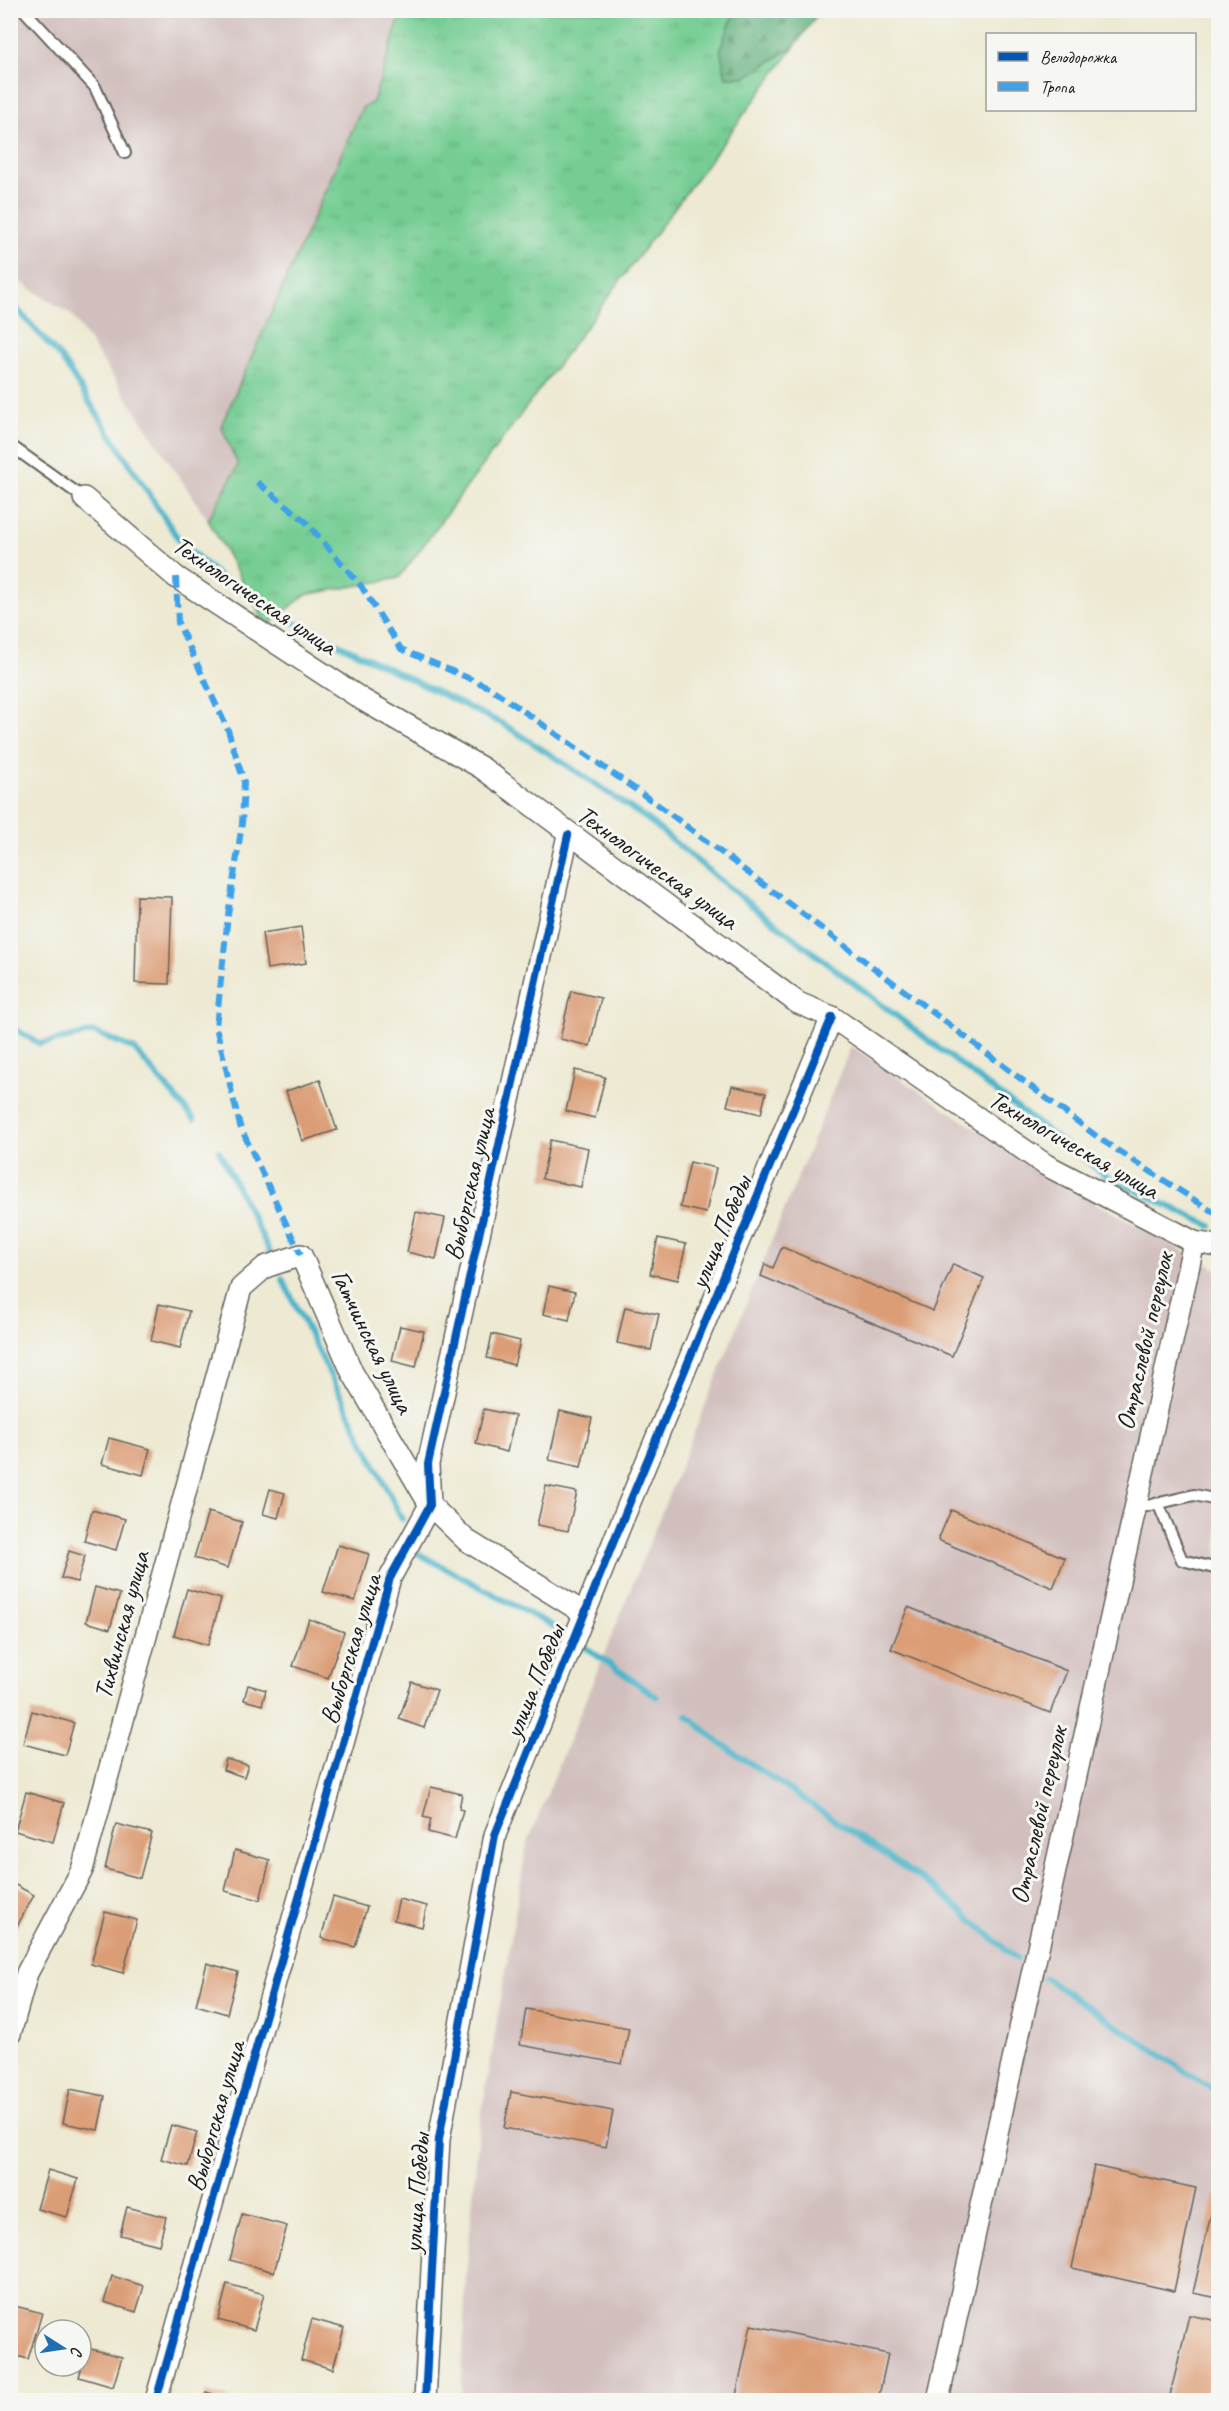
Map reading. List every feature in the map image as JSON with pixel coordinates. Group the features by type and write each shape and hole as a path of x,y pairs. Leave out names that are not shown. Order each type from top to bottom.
{"street":[{"name":"Технологическая улица","path":"84,498 176,577 363,700 482,768 568,835 798,1003 832,1017 1046,1165 1194,1242 1218,1246"},
{"name":"Выборгская улица","path":"156,2400 390,1578 430,1505 428,1464 568,835"},
{"name":"улица Победы","path":"425,2400 439,2139 495,1835 584,1613 832,1017"},
{"name":"Отраслевой переулок","path":"938,2400 1194,1242"},
{"name":"Гатчинская улица","path":"301,1254 352,1372 430,1505 466,1540 584,1613"},
{"name":"Тихвинская улица","path":"10,2034 27,1973 82,1870 241,1288 265,1267 301,1254"}],"lane":[{"path":"24,10 95,87 125,153"},
{"path":"10,445 84,498"},
{"path":"1134,1509 1194,1495 1218,1500"},
{"path":"1158,1503 1182,1560 1218,1569"}],"shaded area":[{"path":"10,11 402,11 373,102 362,108 221,426 238,465 208,520 72,315 11,276"},
{"path":"851,1046 1045,1175 1218,1270 1218,2400 461,2400 466,2277 479,2129 527,1844"}],"green space":[{"path":"735,10 820,11 795,46 746,77 726,77 720,50"},
{"path":"402,11 735,11 721,50 726,77 746,77 795,46 399,578 305,595 267,626 208,520 238,465 221,426 362,108 373,102"}],"building":[{"path":"137,896 172,897 169,984 135,983"},
{"path":"301,927 306,963 267,969 262,933"},
{"path":"571,991 601,998 590,1046 560,1039"},
{"path":"575,1070 605,1077 595,1118 566,1111"},
{"path":"320,1080 337,1130 302,1141 286,1091"},
{"path":"732,1086 766,1093 761,1114 727,1106"},
{"path":"550,1140 588,1148 581,1187 542,1179"},
{"path":"690,1162 716,1168 706,1213 680,1207"},
{"path":"416,1212 445,1218 436,1259 407,1252"},
{"path":"658,1238 686,1244 678,1280 650,1274"},
{"path":"782,1247 933,1311 953,1264 984,1278 952,1356 761,1276 765,1264 773,1268"},
{"path":"549,1286 575,1292 569,1320 543,1314"},
{"path":"159,1304 189,1311 180,1348 151,1341"},
{"path":"625,1307 659,1314 651,1350 617,1343"},
{"path":"400,1326 424,1331 416,1367 392,1361"},
{"path":"492,1334 520,1341 514,1365 487,1358"},
{"path":"484,1409 515,1416 507,1452 476,1444"},
{"path":"560,1411 592,1418 581,1467 549,1460"},
{"path":"109,1438 150,1449 143,1475 102,1464"},
{"path":"546,1486 577,1492 568,1531 537,1525"},
{"path":"270,1489 285,1493 278,1518 263,1514"},
{"path":"92,1510 125,1519 116,1550 84,1541"},
{"path":"951,1510 1065,1558 1053,1588 938,1540"},
{"path":"208,1512 242,1522 228,1568 194,1558"},
{"path":"338,1545 369,1554 355,1601 323,1592"},
{"path":"69,1551 85,1556 77,1582 61,1578"},
{"path":"95,1587 120,1594 110,1629 86,1622"},
{"path":"187,1589 221,1599 208,1645 174,1635"},
{"path":"908,1607 1067,1671 1050,1713 891,1649"},
{"path":"309,1619 344,1632 328,1678 293,1666"},
{"path":"412,1682 437,1690 424,1728 399,1719"},
{"path":"248,1685 266,1690 262,1705 244,1700"},
{"path":"32,1711 74,1723 65,1755 23,1744"},
{"path":"226,1759 248,1765 244,1777 223,1770"},
{"path":"431,1787 462,1794 459,1809 463,1810 455,1839 428,1832 431,1819 423,1817"},
{"path":"26,1792 64,1803 53,1842 15,1831"},
{"path":"116,1824 152,1833 140,1878 105,1869"},
{"path":"235,1850 270,1860 260,1900 225,1891"},
{"path":"10,1882 34,1895 10,1939"},
{"path":"333,1897 367,1907 355,1947 321,1938"},
{"path":"399,1899 427,1906 422,1927 394,1920"},
{"path":"105,1912 137,1920 123,1973 91,1964"},
{"path":"207,1963 238,1972 227,2014 196,2005"},
{"path":"526,2009 629,2028 622,2064 520,2045"},
{"path":"70,2089 105,2096 98,2130 63,2123"},
{"path":"511,2092 613,2111 606,2147 504,2128"},
{"path":"171,2125 197,2132 188,2166 161,2159"},
{"path":"1094,2166 1196,2188 1174,2291 1072,2268"},
{"path":"48,2170 78,2179 67,2217 37,2209"},
{"path":"1216,2192 1218,2193 1218,2298 1193,2293"},
{"path":"127,2207 166,2217 159,2245 120,2235"},
{"path":"242,2214 287,2226 274,2272 230,2260"},
{"path":"112,2276 144,2286 136,2312 104,2302"},
{"path":"227,2284 264,2294 254,2330 218,2320"},
{"path":"15,2306 42,2313 40,2318 33,2318 33,2343 28,2359 10,2354 10,2321"},
{"path":"1189,2315 1218,2321 1218,2400 1169,2400"},
{"path":"312,2319 344,2328 333,2369 301,2360"},
{"path":"751,2325 888,2354 878,2400 735,2400"},
{"path":"93,2350 122,2357 113,2387 82,2378 93,2378"},
{"path":"206,2392 234,2400 204,2400"}],"waterway":[{"path":"10,301 61,358 179,540 218,576 283,617 503,724 576,771 647,819 743,899 1109,1178 1211,1226"},
{"path":"10,1026 40,1044 94,1032 134,1049 194,1119"},
{"path":"219,1151 271,1254"},
{"path":"282,1278 402,1519"},
{"path":"419,1554 567,1634"},
{"path":"585,1647 657,1697"},
{"path":"687,1715 716,1740 936,1889 1017,1959"},
{"path":"1045,1978 1218,2093"}],"marked path":[{"path":"257,482 305,521 361,586 401,649 489,687 665,810 1103,1141 1218,1215"},
{"path":"176,577 178,623 228,730 244,782 242,824 228,915 216,1027 240,1126 301,1255"}],"cycle path":[{"path":"156,2400 390,1578 430,1505 428,1464 568,835"},
{"path":"425,2400 439,2139 495,1835 624,1516 832,1017"}]}
